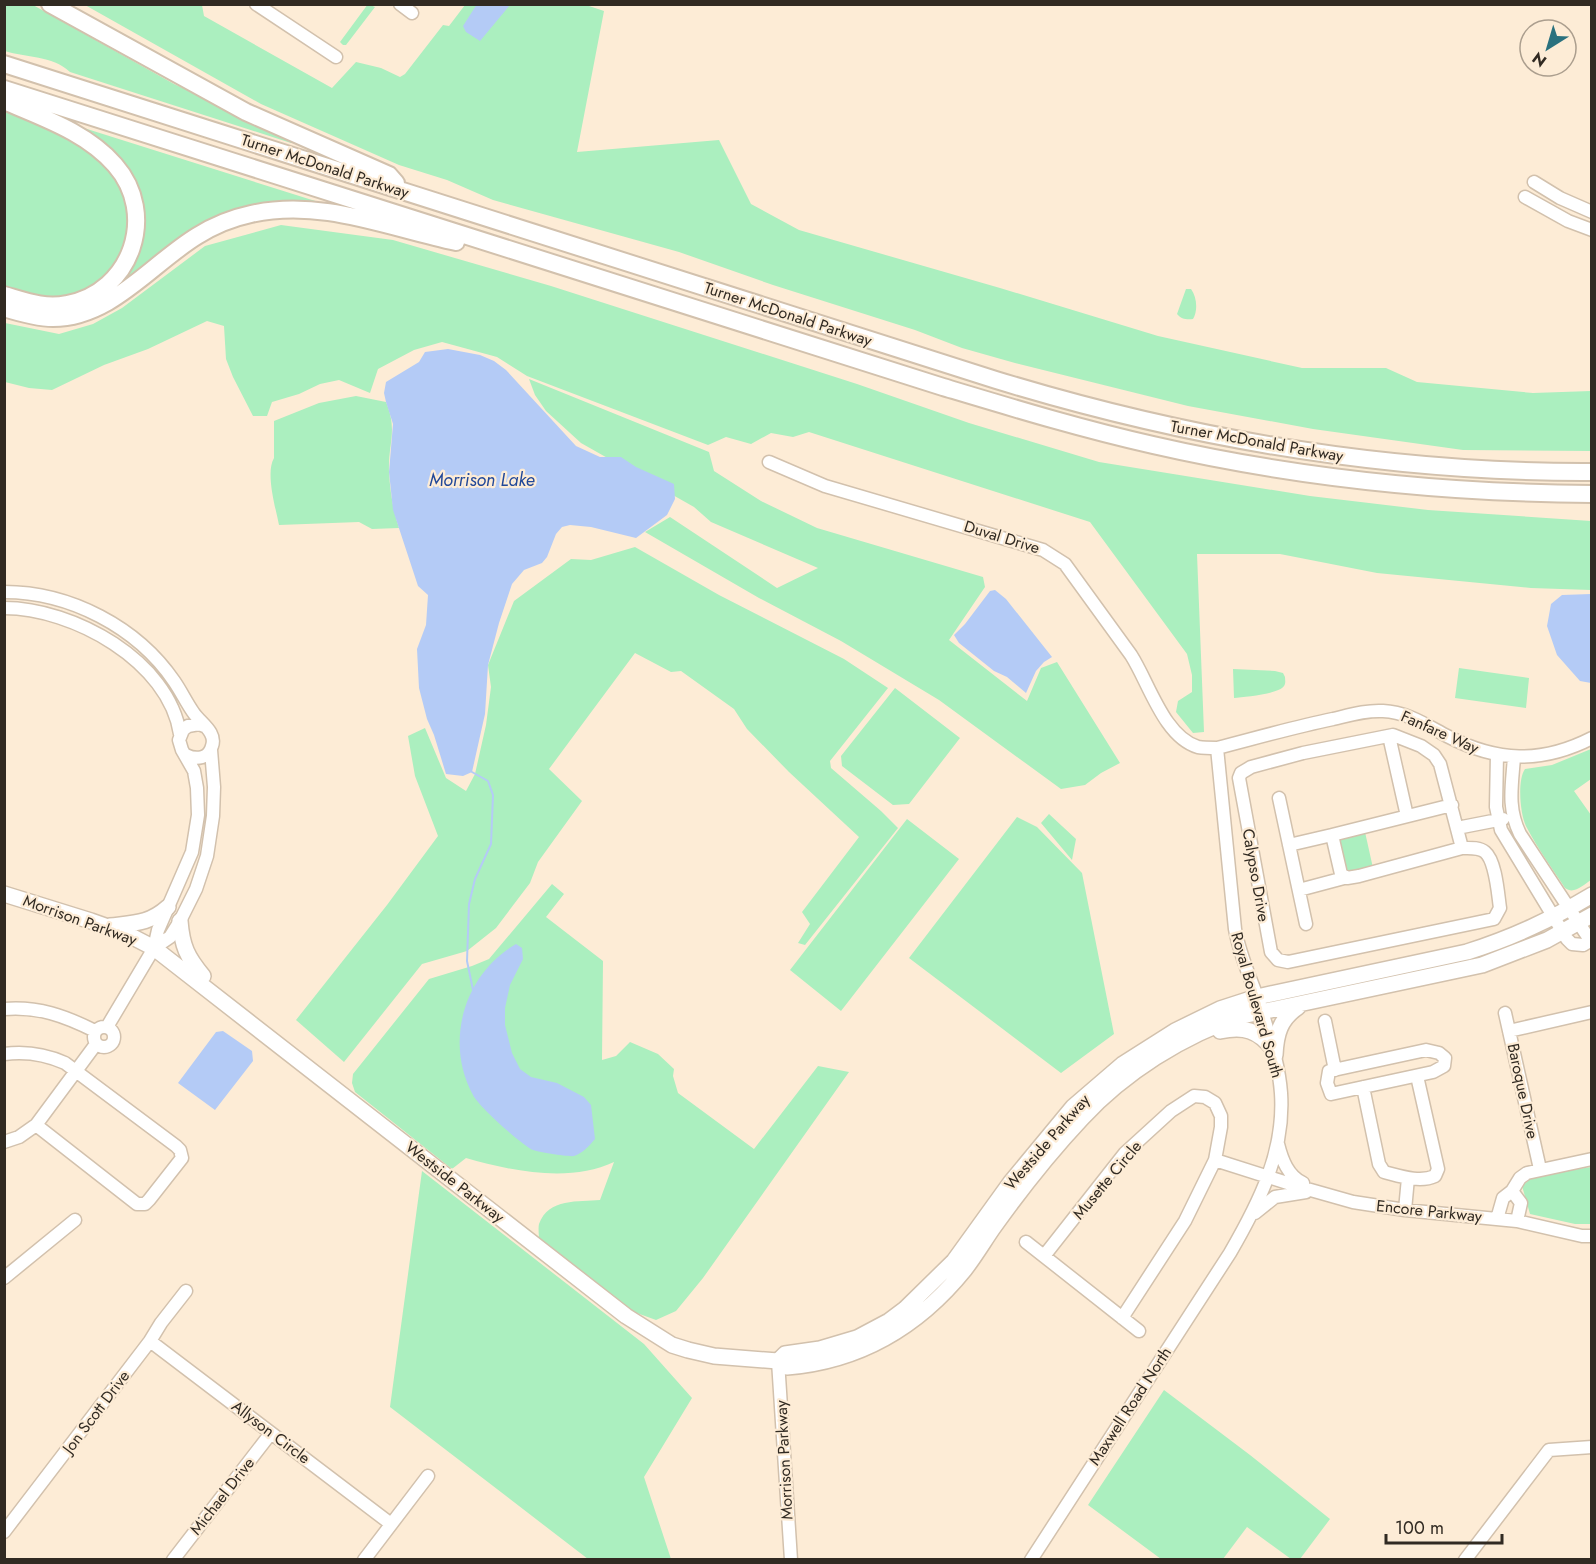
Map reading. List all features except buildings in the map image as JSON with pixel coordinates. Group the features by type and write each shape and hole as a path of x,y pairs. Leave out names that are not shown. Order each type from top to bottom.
{"highway":[{"path":"50,4 246,112 389,175 406,192"},
{"name":"Turner McDonald Parkway","path":"4,64 996,380 1138,419 1241,440 1364,459 1448,467 1592,472"},
{"name":"Turner McDonald Parkway","path":"4,89 1021,411 1155,446 1279,469 1383,483 1489,491 1592,494"},
{"path":"4,101 73,132 106,156 123,175 129,186 137,221 134,245 124,267 108,284 88,297 66,305 54,306 35,304 4,294"},
{"path":"4,308 32,316 53,318 92,310 116,296 197,236 230,220 270,210 324,211 455,242 517,252"}],"main road":[{"name":"Morrison Parkway","path":"4,894 108,927 154,948"},
{"name":"Westside Parkway","path":"778,1361 785,1354 820,1349 857,1338 897,1315 922,1294 954,1261 983,1219 1073,1107 1123,1064 1175,1031 1220,1009 1257,997 1467,952 1520,934 1592,895"},
{"path":"108,927 157,917 168,907"},
{"name":"Westside Parkway","path":"154,948 634,1322 672,1345 699,1354 778,1361 787,1367 842,1358 879,1342 914,1319 965,1269 1022,1191 1083,1117 1131,1075 1188,1039 1242,1016 1482,965 1534,946 1585,918"},
{"path":"180,921 182,941 191,962 222,999"},
{"path":"1274,1052 1278,1028 1289,1014 1301,1005"},
{"path":"1188,1039 1241,1028 1263,1037 1274,1052"}],"street":[{"path":"256,4 336,57"},
{"path":"400,4 412,13"},
{"path":"1534,182 1560,198 1592,212"},
{"path":"1525,197 1568,221 1592,230"},
{"name":"Duval Drive","path":"769,462 825,486 984,531 1056,556 1065,564 1131,655 1168,724 1178,735 1194,745 1201,748 1217,748"},
{"path":"4,592 52,598 95,613 126,632 152,654 174,680 193,713 212,734 213,816 207,856 196,889 180,921 170,937 154,948"},
{"path":"48,613 52,598"},
{"path":"4,608 48,613 70,620 93,630 117,645 141,665 161,689 175,712 180,745 194,771 198,815 192,852 182,880 158,930 154,948 101,1029 93,1038 96,1044 102,1047 111,1044 114,1034 101,1029 44,1010 4,1009"},
{"name":"Fanfare Way","path":"1217,748 1318,722 1383,711 1418,720 1473,748 1514,757 1552,754 1592,738"},
{"path":"180,734 193,724 204,726"},
{"name":"Calypso Drive","path":"1393,735 1421,746 1434,755 1444,773 1452,805 1462,848 1479,849 1485,852 1491,861 1500,908 1500,912 1494,919 1288,962 1278,960 1271,952 1239,778 1241,773 1251,767 1303,753 1393,735"},
{"path":"1389,736 1407,816"},
{"name":"Royal Boulevard South","path":"1217,748 1235,929 1240,952 1274,1052 1281,1093 1277,1142 1269,1176 1251,1216 1230,1253"},
{"path":"186,754 196,758 211,750"},
{"path":"1497,754 1498,821 1505,838 1572,944 1578,946 1590,943 1585,918 1569,909 1520,834 1513,816 1511,801 1514,757"},
{"path":"1279,798 1306,924"},
{"path":"1289,844 1452,805"},
{"path":"1457,828 1513,816"},
{"path":"1332,835 1341,874 1344,878"},
{"path":"1299,890 1462,848"},
{"path":"1509,1031 1592,1012"},
{"name":"Baroque Drive","path":"1504,1013 1540,1169"},
{"path":"1325,1021 1335,1070"},
{"path":"4,1142 19,1137 36,1125 96,1044"},
{"path":"1426,1050 1439,1053 1445,1058 1446,1062 1440,1070 1417,1076 1331,1094 1327,1083 1329,1071 1426,1050"},
{"path":"4,1054 28,1052 52,1058 76,1071 176,1146 182,1154 180,1162 149,1200 145,1204 137,1204 36,1125"},
{"path":"1363,1087 1379,1164 1384,1172 1408,1178 1432,1178 1438,1169 1417,1076"},
{"name":"Musette Circle","path":"1044,1256 1125,1153 1171,1111 1194,1096 1205,1097 1215,1103 1221,1116 1215,1160 1185,1221 1122,1318"},
{"path":"1277,1142 1287,1168 1299,1182 1346,1200"},
{"path":"1497,1219 1503,1198 1527,1173 1592,1159"},
{"name":"Encore Parkway","path":"1215,1160 1346,1200 1405,1210 1517,1221 1582,1236 1592,1236"},
{"path":"1405,1210 1408,1178"},
{"path":"1251,1216 1275,1197 1312,1191"},
{"path":"1512,1191 1521,1203 1517,1221"},
{"path":"4,1278 75,1220"},
{"path":"1026,1242 1139,1331"},
{"name":"Maxwell Road North","path":"1031,1560 1230,1253"},
{"name":"Jon Scott Drive","path":"4,1532 186,1291"},
{"name":"Allyson Circle","path":"150,1341 392,1524"},
{"name":"Morrison Parkway","path":"778,1361 791,1560"},
{"name":"Michael Drive","path":"173,1560 271,1433"},
{"path":"1465,1560 1549,1450 1592,1447"},
{"path":"364,1560 428,1476"}],"green space":[{"path":"368,4 375,7 346,45 343,45 340,42"},
{"path":"4,5 33,5 174,84 300,143 291,143 70,72 47,60 5,51"},
{"path":"85,5 202,5 204,16 332,88 356,62 381,68 400,77 405,74 443,25 449,26 465,5 586,5 604,11 577,152 719,140 751,204 799,230 1158,336 1302,368 1386,368 1417,382 1533,393 1591,391 1591,451 1463,450 1313,429 1188,406 962,348 915,330 773,285 679,252 493,200 447,180 399,165 261,104"},
{"path":"4,110 68,134 104,158 127,190 133,226 125,256 104,283 79,295 48,301 17,293 5,286"},
{"path":"68,123 328,205 213,222 114,293 143,226 140,196 129,175"},
{"path":"281,225 393,240 551,286 857,384 969,423 1099,462 1310,496 1428,510 1591,521 1591,590 1531,588 1377,573 1280,554 1197,554 1204,732 1193,733 1176,712 1178,701 1192,692 1192,675 1187,654 1090,522 809,432 793,437 771,433 751,444 726,437 708,445 527,376 497,357 442,342 414,350 378,369 370,393 339,380 320,384 299,394 272,402 267,416 253,416 226,359 224,326 207,321 52,390 29,388 5,382 5,323 59,334 93,324 122,308 205,246"},
{"path":"1186,289 1191,289 1196,300 1196,312 1193,319 1184,319 1177,314"},
{"path":"529,379 709,452 714,471 761,501 817,528 983,577 985,587 949,640 1027,701 1041,668 1057,662 1120,763 1085,785 1061,789 939,700 841,641 759,598 645,532 670,517 777,588 818,568 711,522 694,507 581,443 546,411 535,395"},
{"path":"356,396 386,402 390,412 392,429 389,479 399,528 372,529 359,522 279,525 271,482 274,458 274,421 319,403"},
{"path":"635,547 719,595 844,659 888,688 830,761 831,768 898,828 805,945 798,943 810,924 802,912 859,837 747,729 734,709 681,671 671,672 635,653 549,769 582,801 538,862 530,883 496,928 467,951 422,964 344,1062 296,1020 438,836 415,776 408,736 425,728 446,778 466,791 475,774 486,725 491,687 488,665 514,601 571,559 591,560"},
{"path":"1459,668 1529,678 1526,708 1455,698"},
{"path":"1233,669 1283,673 1285,684 1281,689 1269,693 1234,698"},
{"path":"895,688 960,738 909,804 893,805 842,766 841,756"},
{"path":"1591,749 1591,779 1574,791 1591,815 1591,880 1578,888 1568,890 1540,851 1527,828 1521,807 1521,781 1525,769 1552,765"},
{"path":"1049,814 1076,839 1072,860 1041,823"},
{"path":"1017,817 1037,827 1082,873 1114,1034 1061,1073 909,958"},
{"path":"907,819 959,859 841,1011 790,970"},
{"path":"1365,832 1373,868 1345,874 1337,838"},
{"path":"552,884 564,894 546,917 603,961 602,1060 616,1056 630,1042 658,1054 674,1069 673,1076 678,1093 754,1149 818,1066 849,1072 703,1278 676,1311 656,1320 634,1312 539,1239 539,1224 549,1210 565,1203 600,1200 614,1162 579,1172 540,1173 521,1171 466,1158 452,1169 355,1092 352,1083 353,1074 429,979 489,959"},
{"path":"1591,1167 1591,1224 1575,1224 1530,1214 1522,1186 1534,1176"},
{"path":"422,1171 644,1344 692,1398 644,1477 671,1559 588,1559 390,1407"},
{"path":"1164,1390 1330,1519 1300,1559 1291,1559 1247,1527 1223,1559 1161,1559 1088,1505"}],"water":[{"path":"477,4 510,5 480,41 466,32 463,26"},
{"name":"Morrison Lake","path":"448,349 480,355 494,361 506,370 576,446 600,457 621,457 636,467 674,484 675,499 667,515 636,538 591,527 570,525 562,527 556,534 547,557 542,563 524,570 512,584 488,665 485,714 472,772 463,776 446,774 419,688 417,649 426,625 428,595 418,586 393,510 389,472 393,424 384,393 386,382 419,362 425,352"},
{"path":"995,590 1006,599 1052,657 1036,671 1026,693 959,643 954,635 990,591"},
{"path":"1592,594 1591,683 1580,681 1557,655 1547,626 1551,604 1562,595"},
{"path":"516,944 522,948 523,959 510,985 505,1008 505,1025 512,1053 520,1069 531,1077 557,1083 584,1097 591,1105 595,1139 588,1147 574,1156 536,1151 528,1147 477,1100 464,1075 460,1053 460,1032 464,1011 483,973 498,957"},
{"path":"223,1031 252,1051 253,1061 215,1110 178,1083 216,1032"}],"waterway":[{"path":"472,772 488,781 493,795 491,844 475,879 469,904 467,961 473,990"}]}
